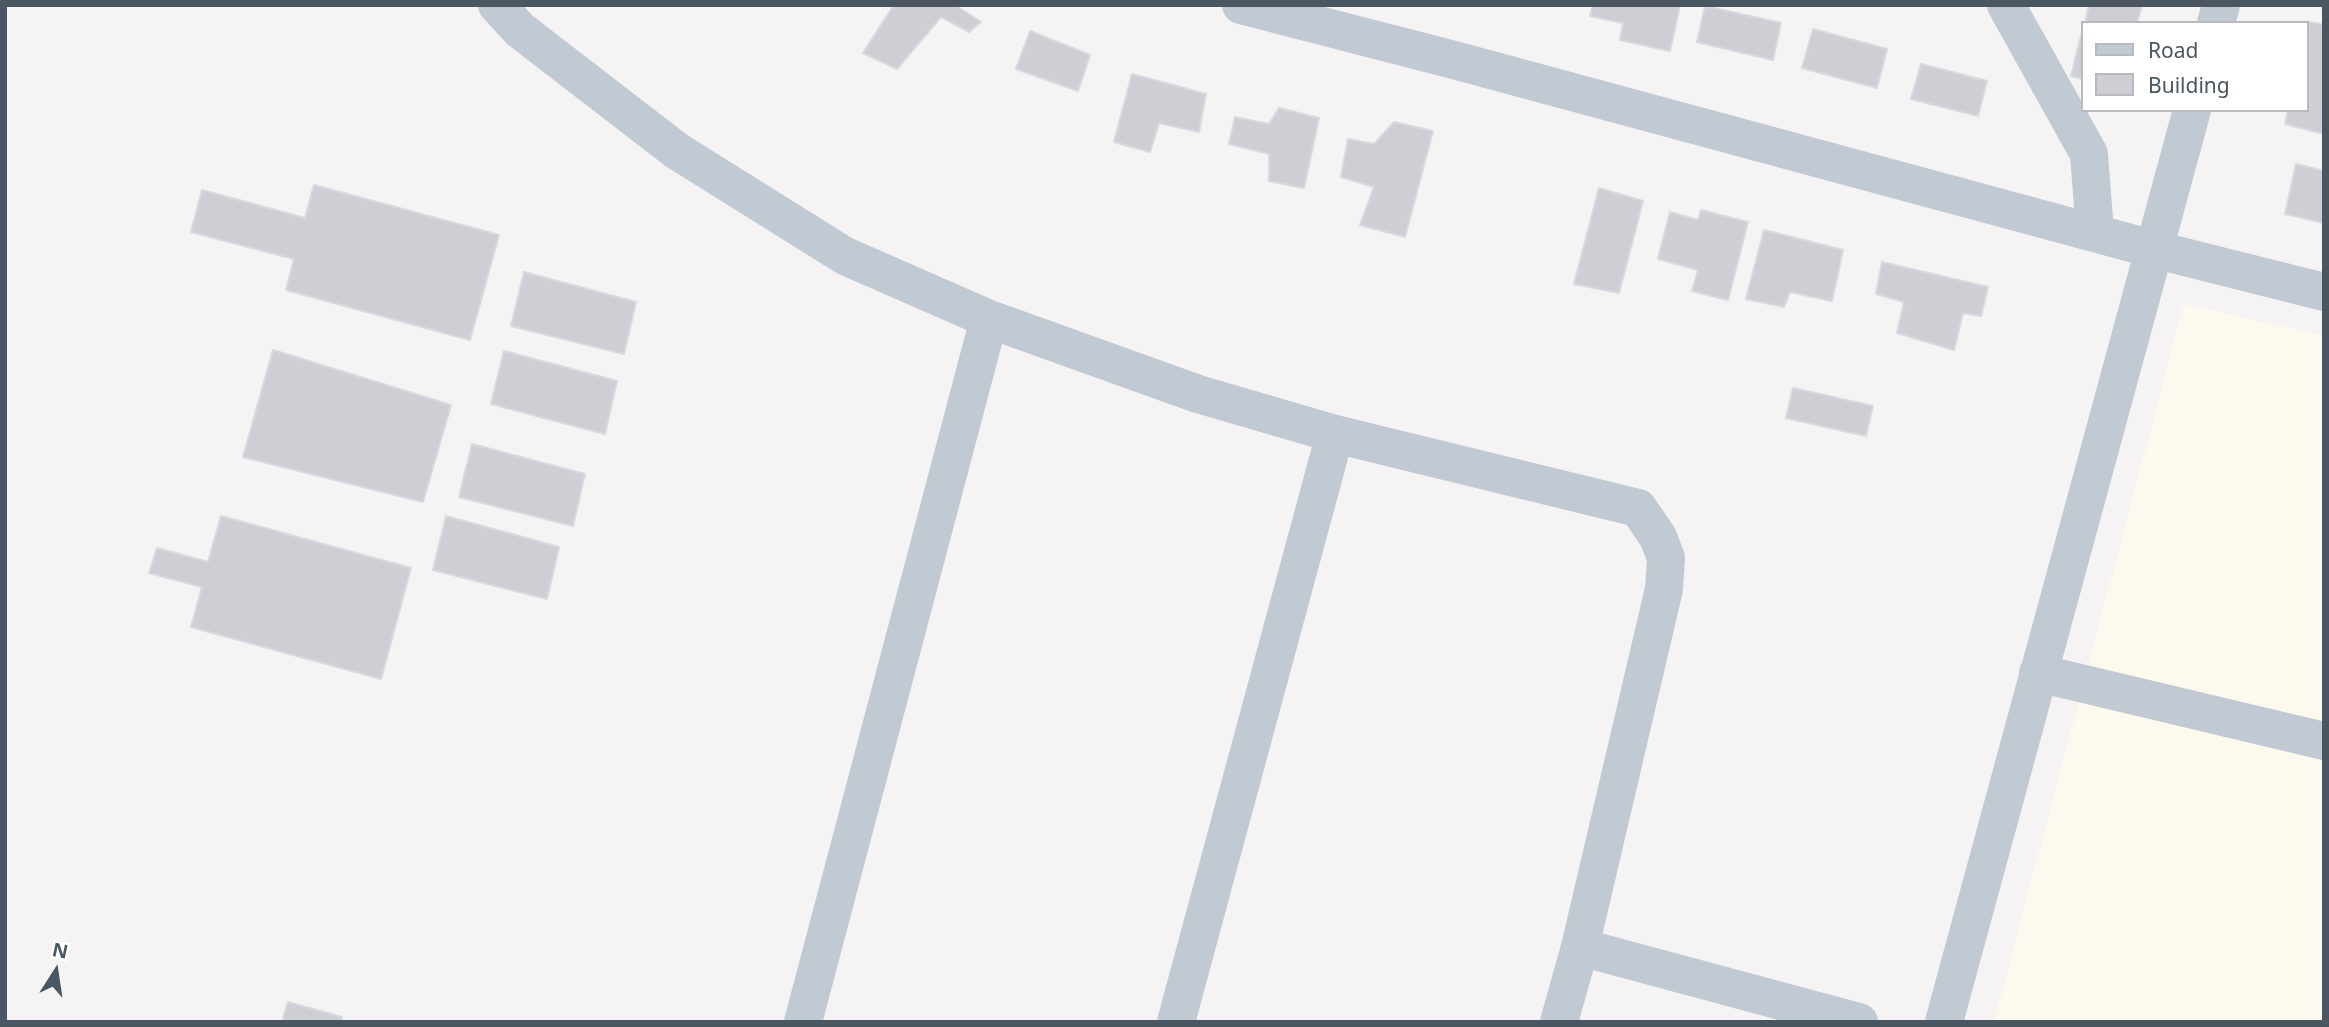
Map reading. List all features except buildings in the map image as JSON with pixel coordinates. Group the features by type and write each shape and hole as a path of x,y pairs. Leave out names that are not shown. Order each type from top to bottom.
{"street":[{"path":"497,5 520,30 677,151 845,256 989,319 1198,394 1335,434 1639,508 1658,537 1666,558 1664,589 1580,947 1559,1022"},
{"path":"1241,5 2153,249 2324,292"},
{"path":"2006,5 2089,154 2095,232"},
{"path":"1944,1022 2191,112"},
{"path":"803,1022 989,319"},
{"path":"1176,1022 1335,434"},
{"path":"2038,673 2324,741"},
{"path":"1580,947 1859,1022"}],"shaded area":[{"path":"2184,304 2324,336 2324,1022 1994,1022"}]}
